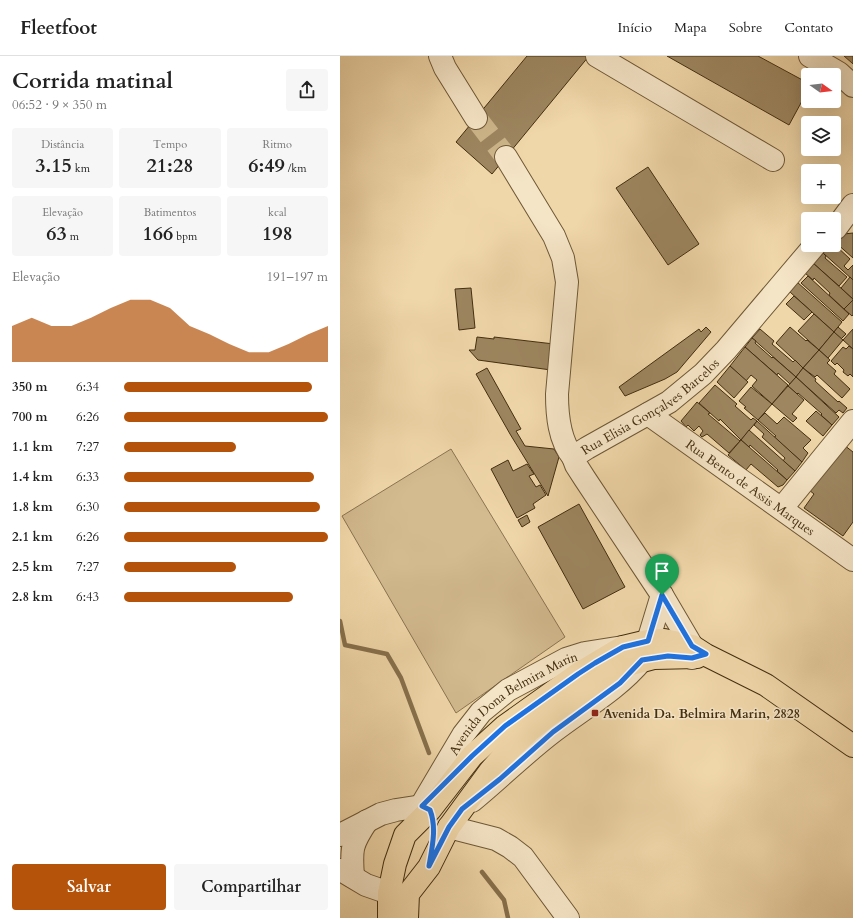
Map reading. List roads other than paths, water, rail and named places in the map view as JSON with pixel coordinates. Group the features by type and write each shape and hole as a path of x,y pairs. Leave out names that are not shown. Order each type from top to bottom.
{"main road":[{"name":"Avenida Dona Belmira Marin","path":"389,918 399,893 429,866 449,827 490,771 505,754 530,730 548,716 608,676 628,665 645,650 664,640 697,653 766,686 853,746"},
{"name":"Avenida Dona Belmira Marin","path":"406,918 399,893 396,864 405,835 426,808 472,756 505,726 578,674 623,647 645,650"},
{"path":"426,808 433,823 433,836 429,866"}],"street":[{"path":"440,56 445,68 476,118"},
{"path":"597,56 773,160"},
{"path":"810,56 839,73 853,86"},
{"path":"506,157 554,236 563,258 567,282 557,394 557,411 562,436 568,451 573,457"},
{"path":"841,226 853,205"},
{"name":"Rua Elisia Gonçalves Barcelos","path":"697,653 662,595 582,475 573,457 669,402 703,374 726,350 809,252"},
{"name":"Rua Bento de Assis Marques","path":"648,414 853,560"},
{"path":"782,508 853,421"},
{"path":"645,650 662,595"},
{"name":"Avenida Dona Belmira Marin","path":"426,808 463,735 481,712 508,690 566,659 585,653 623,647"},
{"path":"340,835 381,814 396,810 426,808"},
{"path":"367,821 352,847 346,873 366,885 399,893"},
{"path":"449,827 496,839 510,847 523,857 568,918"}],"waterway":[{"path":"340,621 345,645 387,654 401,678 429,753"},
{"path":"482,872 504,900 508,918"}],"tunnel":[{"path":"476,118 506,157"}],"place":[{"name":"Avenida Da. Belmira Marin, 2828","path":"595,713"}]}
